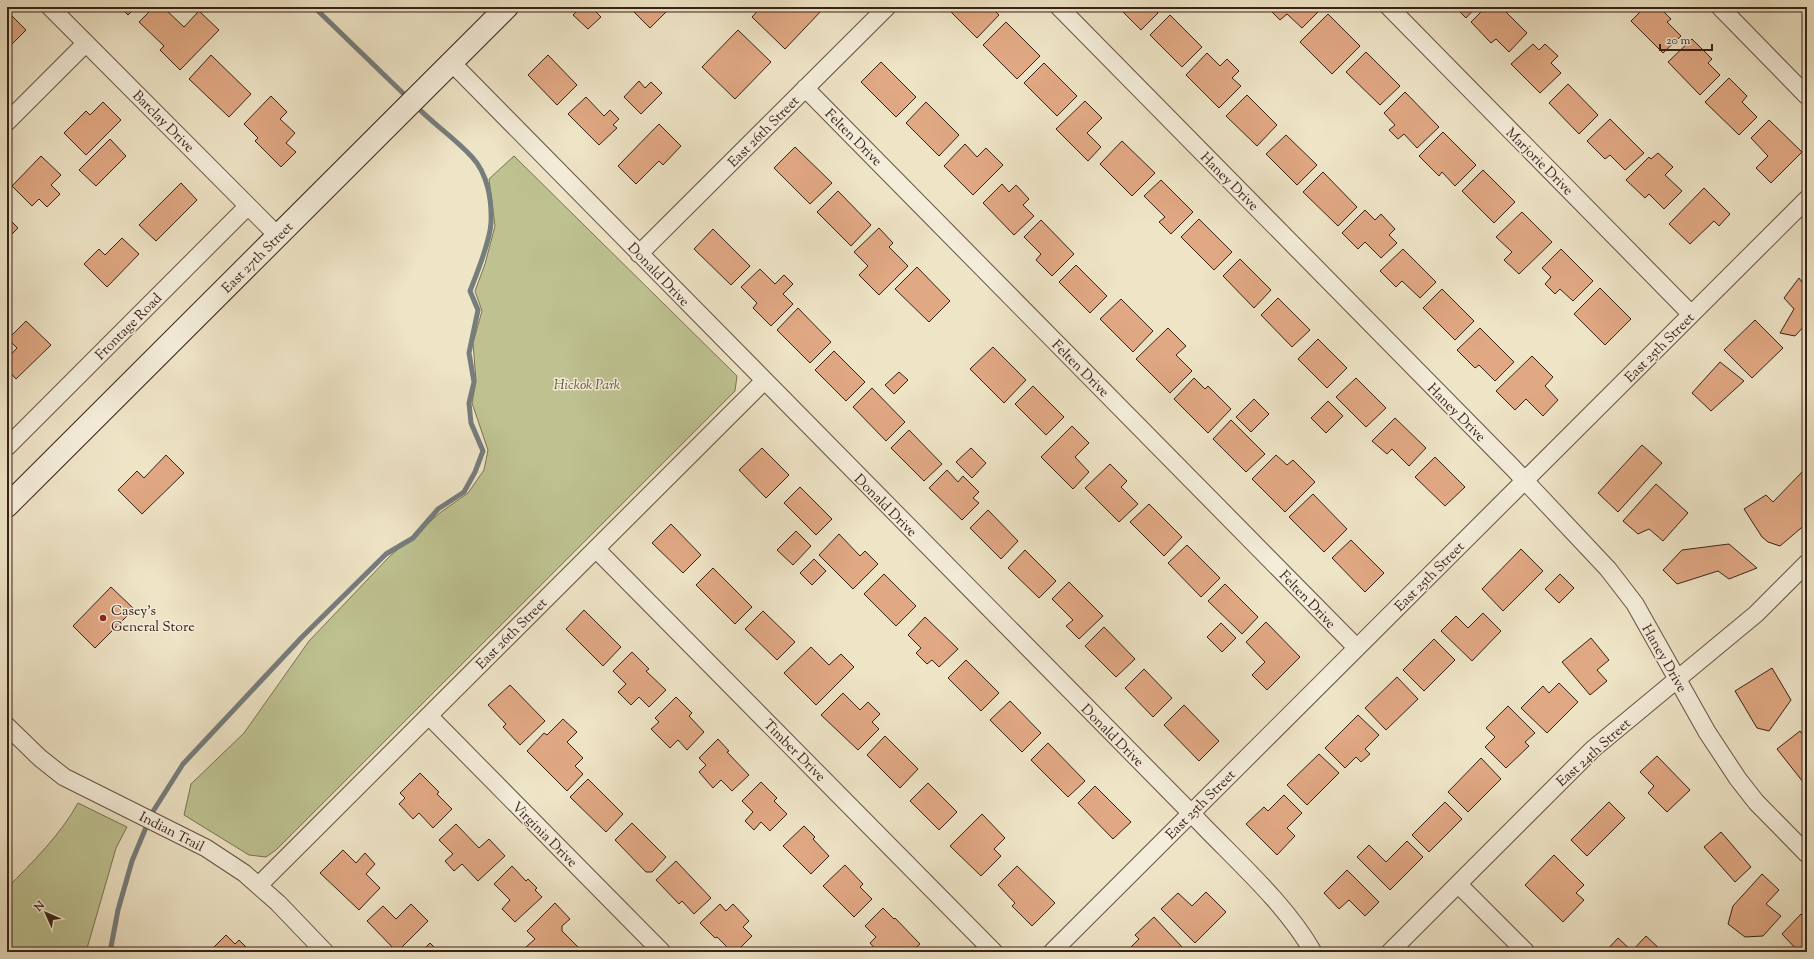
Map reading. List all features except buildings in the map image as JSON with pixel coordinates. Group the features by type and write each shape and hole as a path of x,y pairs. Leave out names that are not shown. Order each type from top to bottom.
{"main road":[{"name":"East 27th Street","path":"7,506 507,7"}],"street":[{"name":"Barclay Drive","path":"50,7 278,236"},
{"name":"East 26th Street","path":"640,254 886,7"},
{"name":"Haney Drive","path":"1059,7 1525,481 1608,569 1635,604 1707,732 1738,779 1756,802 1807,854"},
{"name":"Marjorie Drive","path":"1389,7 1692,314"},
{"path":"1720,7 1807,96"},
{"path":"7,122 86,43"},
{"name":"Donald Drive","path":"452,63 1191,813 1296,924 1313,952"},
{"name":"Felten Drive","path":"805,88 1356,648"},
{"name":"East 25th Street","path":"1052,952 1807,199"},
{"name":"Frontage Road","path":"7,446 248,206"},
{"name":"East 26th Street","path":"259,885 764,381"},
{"name":"Timber Drive","path":"596,549 994,952"},
{"name":"East 24th Street","path":"1390,952 1593,749 1756,614 1807,563"},
{"name":"Virginia Drive","path":"429,716 662,952"},
{"name":"Indian Trail","path":"7,726 51,768 74,783 206,848 231,864 259,885 325,952"},
{"path":"1458,884 1526,952"}],"green space":[{"name":"Hickok Park","path":"514,156 737,376 735,391 276,850 266,857 249,855 184,815 191,784 244,733 309,641 389,557 441,512 468,493 484,470 488,450 472,403 476,381 473,343 482,311 475,291 485,264 495,226 489,179"},
{"path":"78,803 127,827 116,848 86,952 7,952 7,888 55,837"}],"waterway":[{"path":"314,7 408,98"},
{"path":"110,952 118,910 132,861 152,813 183,764 302,637 386,554 413,538 438,509 464,492 475,472 483,451 471,423 469,403 474,382 469,353 478,310 470,291 483,257 490,231 490,197 482,171 472,157 415,105"}],"place":[{"name":"Casey's General Store","path":"103,618"}]}
